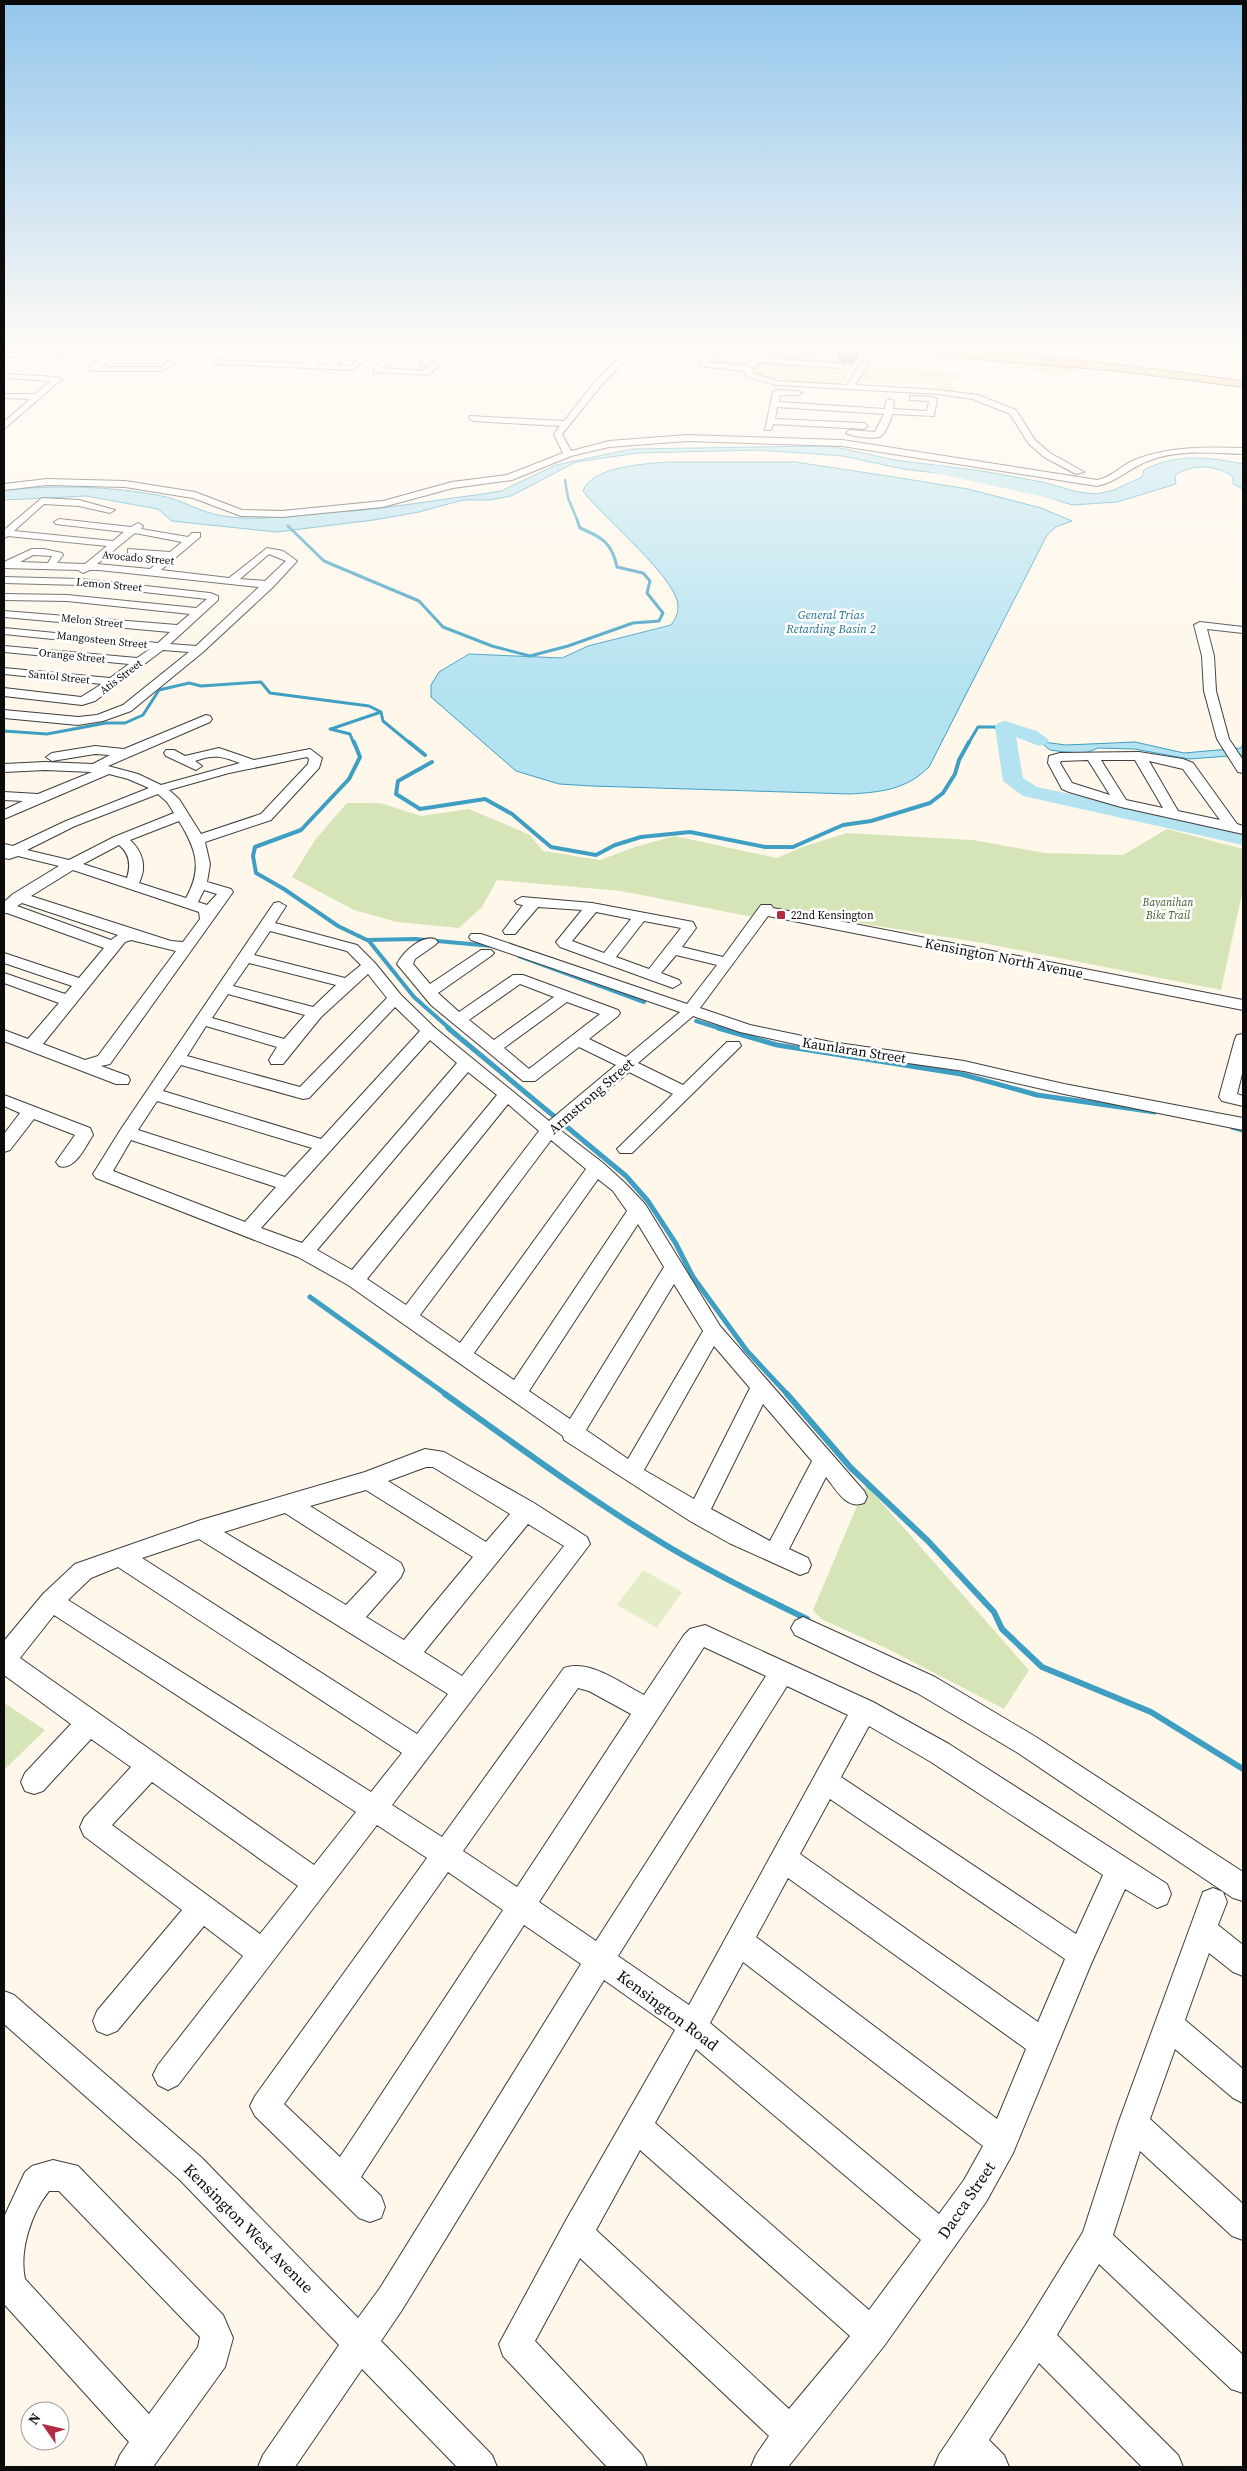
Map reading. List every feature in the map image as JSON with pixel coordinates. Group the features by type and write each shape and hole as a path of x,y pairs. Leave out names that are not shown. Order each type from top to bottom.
{"street":[{"path":"4,487 47,482 125,484 195,495 241,512 282,514 368,506 400,500 452,485 499,481 544,463"},
{"path":"971,463 1097,483 1118,477 1134,463"},
{"path":"1063,463 1079,472"},
{"path":"5,534 42,501 79,503 110,510 66,539"},
{"path":"79,503 59,522 135,528 193,538"},
{"path":"5,632 135,528"},
{"path":"5,534 115,544"},
{"path":"153,572 193,538"},
{"path":"4,714 78,721 115,713 128,708 200,650 293,563 279,553 270,550 264,552 232,580"},
{"path":"132,551 172,555"},
{"name":"Avocado Street","path":"7,565 88,566 269,585"},
{"name":"Lemon Street","path":"4,580 68,582 214,597"},
{"path":"4,597 48,598 200,612"},
{"name":"Atis Street","path":"4,692 82,701 98,694 161,646 213,600 214,597"},
{"name":"Melon Street","path":"4,614 28,614 180,629"},
{"path":"1240,762 1224,744 1210,691 1208,656 1200,625 1243,630"},
{"name":"Mangosteen Street","path":"5,632 200,650"},
{"name":"Orange Street","path":"4,649 140,662"},
{"name":"Santol Street","path":"4,671 114,682"},
{"path":"172,732 193,716"},
{"path":"4,815 103,768 125,753 206,719"},
{"path":"20,766 52,756 96,750 125,753"},
{"path":"185,760 213,750 222,750 251,763"},
{"path":"170,753 210,773"},
{"path":"7,852 70,823 157,788 251,763 310,753 316,758 314,765 266,817 238,828 199,839"},
{"path":"1092,756 1121,803"},
{"path":"1139,756 1173,814"},
{"path":"1139,756 1183,763 1188,766 1238,829 1121,803 1067,786 1054,763 1054,759 1060,757 1139,756"},
{"path":"4,768 20,766 103,768 157,788 170,797 199,839 205,872 190,904"},
{"path":"4,796 40,798"},
{"path":"5,908 18,897 70,864 119,840 182,815"},
{"path":"119,840 128,845 134,853 136,876 131,884"},
{"path":"7,852 70,864 206,910 206,916"},
{"path":"84,1065 104,1060 206,916 226,892 200,885"},
{"path":"18,897 167,946 186,946"},
{"path":"510,931 528,902 592,907 688,925 689,928 652,975"},
{"path":"279,906 127,1133 102,1174 305,1252 355,1280 572,1434 631,1473 698,1514 800,1565"},
{"path":"592,907 565,939 565,944 673,983"},
{"path":"5,908 112,946"},
{"name":"Armstrong Street","path":"407,1318 557,1122 689,1011 727,963 765,910"},
{"name":"Kensington North Avenue","path":"765,910 1243,1005"},
{"path":"607,959 641,915"},
{"path":"265,925 343,944 357,952 395,998 429,1031 506,1094 557,1122 596,1167 619,1187 638,1209 713,1331 760,1389 856,1497"},
{"path":"35,1047 35,1041 112,946 127,935 134,935"},
{"name":"Kaunlaran Street","path":"476,937 689,1011 746,1029 794,1041 964,1066 1064,1089 1243,1124"},
{"path":"430,942 404,961 428,992 459,1020 529,1077 612,1013 518,978 459,1020"},
{"path":"672,949 727,963"},
{"path":"428,992 486,953"},
{"path":"245,957 348,983"},
{"path":"4,958 82,984"},
{"path":"278,1060 287,1045 318,1013 348,983 370,966"},
{"path":"4,978 69,1001"},
{"path":"224,988 318,1013"},
{"path":"494,1048 566,996"},
{"path":"177,1058 303,1094 395,998"},
{"path":"202,1020 287,1045"},
{"path":"249,1229 429,1031"},
{"path":"4,1035 122,1080"},
{"path":"1243,1039 1240,1062 1228,1097 1243,1100"},
{"path":"578,1040 684,1093"},
{"path":"626,1149 733,1046"},
{"path":"305,1252 467,1062"},
{"path":"153,1094 324,1146"},
{"path":"355,1280 506,1094"},
{"path":"4,1100 84,1132 84,1135 65,1162"},
{"path":"4,1146 31,1111"},
{"path":"127,1133 290,1184"},
{"path":"461,1356 596,1167"},
{"path":"516,1394 638,1209"},
{"path":"572,1434 674,1266"},
{"path":"631,1473 713,1331"},
{"path":"698,1514 760,1389"},
{"path":"168,2075 262,1953 317,1883 420,1750 579,1544 526,1510 436,1458 425,1458 368,1480 201,1529 120,1556 83,1571 50,1601 12,1649 7,1663 317,1883"},
{"path":"775,1554 823,1461"},
{"path":"368,1480 489,1555"},
{"path":"287,1503 393,1570 349,1619"},
{"path":"407,1655 526,1510"},
{"path":"201,1529 466,1690"},
{"path":"120,1556 420,1750"},
{"name":"Kensington Road","path":"50,1601 521,1904 693,2026 942,2237"},
{"path":"803,1628 926,1685 960,1705 1027,1745 1243,1888"},
{"path":"342,2180 649,1711 692,1642 698,1637 705,1636 864,1710 940,1753 1157,1894"},
{"path":"275,2467 362,2343 600,1960 783,1671"},
{"path":"370,2206 265,2106 573,1676 594,1681 649,1711"},
{"path":"630,2467 515,2344 693,2026 864,1710"},
{"path":"34,1782 89,1723"},
{"path":"150,1764 93,1827 262,1953"},
{"path":"825,1781 1082,1954"},
{"path":"783,1858 1044,2044"},
{"name":"Dacca Street","path":"768,2467 791,2434 872,2334 976,2191 1002,2142 1119,1871"},
{"path":"992,2467 959,2454 1037,2338 1096,2240 1133,2124 1213,1902"},
{"path":"107,2021 201,1908"},
{"path":"1202,1930 1243,1962"},
{"path":"739,1942 1002,2142"},
{"name":"Kensington West Avenue","path":"4,2005 191,2169 362,2343 480,2467"},
{"path":"1168,2024 1243,2088"},
{"path":"1133,2124 1243,2225"},
{"path":"636,2127 872,2334"},
{"path":"132,2467 214,2355 217,2338 212,2326 67,2177 50,2174 40,2178 32,2188 7,2252 7,2272 10,2288 151,2441"},
{"path":"576,2233 791,2434"},
{"path":"1096,2240 1243,2377"},
{"path":"1037,2338 1166,2467"}],"green space":[{"name":"Bayanihan Bike Trail","path":"347,803 380,803 421,816 469,809 530,835 543,851 600,860 635,847 675,836 777,858 802,847 847,833 973,840 1044,853 1123,855 1167,829 1243,849 1243,889 1221,990 983,943 760,907 753,917 621,891 497,880 482,907 459,928 397,922 354,910 292,877 315,840"},
{"path":"866,1485 1029,1670 1004,1709 888,1649 821,1619 813,1610"},
{"path":"643,1570 682,1592 657,1628 617,1605"},
{"path":"4,1703 45,1730 4,1770"}],"water":[{"path":"573,463 511,496 490,500 463,500 419,512 374,520 276,532 172,521 158,509 86,496 4,500 4,490 44,487 103,488 162,496 223,516 267,518 378,508 501,491 556,465"},
{"name":"General Trias Retarding Basin 2","path":"648,463 804,463 968,489 1041,508 1072,521 1056,527 1047,535 929,767 911,781 883,791 850,794 559,784 516,771 431,697 431,685 439,672 469,654 562,658 588,646 671,625 677,615 678,607 675,595 666,581 638,548 583,491 588,483 597,476 622,467"},
{"path":"877,463 921,463 982,471 1042,482 1078,492 1096,494 1114,490 1142,477 1144,470 1161,463 1239,463 1243,464 1243,489 1233,484 1233,477 1227,473 1212,468 1197,467 1175,475 1176,484 1117,502 1072,505 996,480 903,469"},
{"path":"999,725 1035,732 1043,742 1066,745 1135,742 1184,753 1241,748 1243,744 1243,755 1189,759 1134,749 1098,748 1086,753 1065,752 1050,750 1038,740 994,728"}],"waterway":[{"path":"935,469 1068,497"},
{"path":"565,480 568,498 578,522"},
{"path":"288,526 324,561 419,601 443,627 492,646 530,656 568,646 633,623 659,621 663,613 647,593 650,581 643,573 617,567 609,546 600,538 580,528 577,520"},
{"path":"4,731 47,734 106,723 125,723 143,715 159,690 189,683 201,686 261,682 270,693 369,706 381,712"},
{"path":"331,729 381,712"},
{"path":"381,712 383,721 411,744"},
{"path":"968,744 978,727 1000,727"},
{"path":"1039,740 1005,727 1013,781 1030,792 1243,838"},
{"path":"330,729 350,734 354,744"},
{"path":"354,742 360,757 349,779 301,830 255,847 253,856 256,873 284,889 338,926 367,940 415,939 492,946"},
{"path":"409,742 425,755"},
{"path":"432,762 398,781 396,794 420,809 485,799 512,814 551,847 596,855 615,845 641,837 690,832 765,847 793,847 843,825 871,821 930,803 943,793 955,774 959,760 969,742"},
{"path":"369,941 414,997 450,1029"},
{"path":"519,956 644,1002"},
{"path":"696,1021 722,1029"},
{"path":"448,1028 626,1176 648,1201 675,1242 693,1277 747,1351 788,1395"},
{"path":"718,1028 777,1045 961,1074 1037,1095 1155,1112"},
{"path":"1232,1127 1243,1130"},
{"path":"310,1297 447,1395"},
{"path":"445,1394 631,1524 713,1572 807,1619"},
{"path":"787,1394 851,1468 928,1541 994,1612 1002,1629 1042,1667 1151,1712 1243,1769"}],"place":[{"name":"22nd Kensington","path":"781,915"}]}
